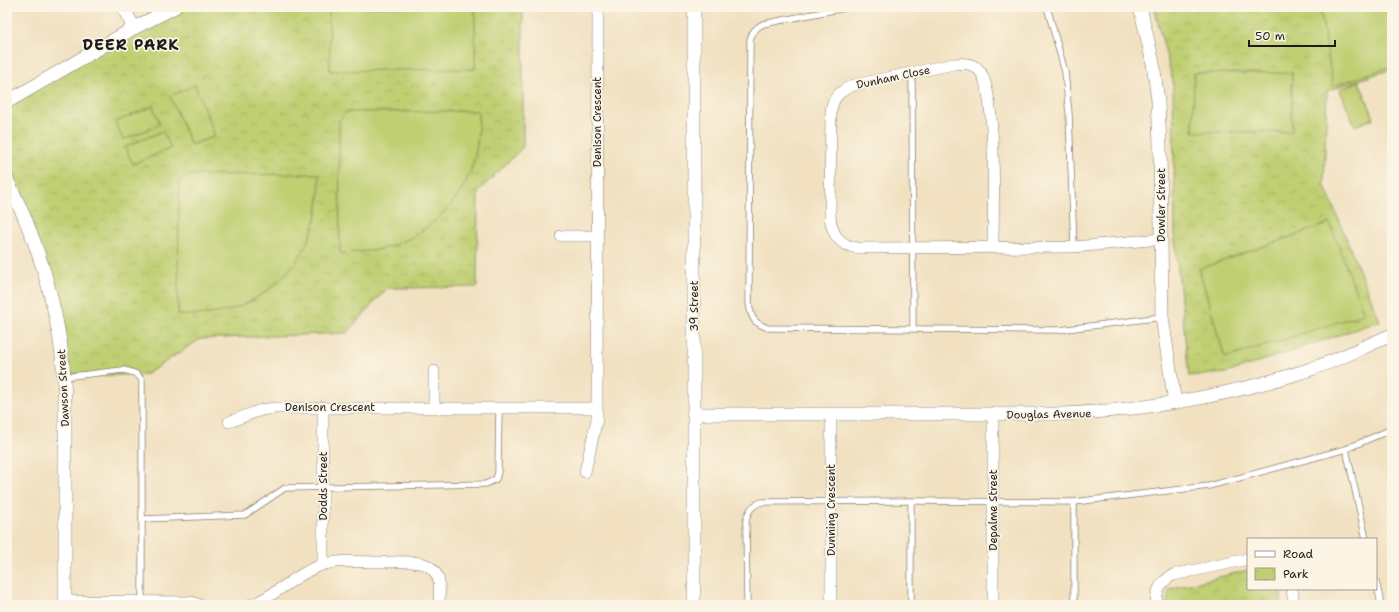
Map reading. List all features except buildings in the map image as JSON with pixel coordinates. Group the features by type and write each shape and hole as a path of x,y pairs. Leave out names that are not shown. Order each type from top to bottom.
{"street":[{"path":"123,7 134,28"},
{"path":"7,102 134,28 175,7"},
{"name":"Denison Crescent","path":"585,472 597,419 598,7"},
{"name":"39 Street","path":"694,7 694,605"},
{"name":"Dowler Street","path":"1140,7 1153,63 1158,101 1160,144 1162,317 1175,403"},
{"name":"Dunham Close","path":"993,247 992,132 987,87 978,68 967,63 961,63 912,73 847,88 834,99 831,110 830,216 832,229 835,235 845,245 858,248 1074,247 1161,239"},
{"name":"Dawson Street","path":"7,180 32,232 48,280 61,342 65,403 65,603"},
{"path":"561,236 597,236"},
{"name":"Douglas Avenue","path":"693,414 993,415 1121,411 1175,403 1240,390 1312,369 1392,335"},
{"path":"434,371 434,407"},
{"name":"Dodds Street","path":"323,407 323,564"},
{"name":"Denison Crescent","path":"229,422 268,408 597,408"},
{"name":"Dunning Crescent","path":"831,414 831,605"},
{"name":"Depalme Street","path":"992,605 993,415"},
{"path":"1156,605 1157,591 1160,585 1167,578 1173,575 1247,559"},
{"path":"250,605 269,596 312,569 323,564 346,562 413,562 424,564 434,570 437,575 440,587 439,605"},
{"path":"1292,590 1294,605"},
{"path":"65,603 191,602 200,605"}],"lane":[{"path":"849,7 763,24 755,28 752,33 750,40 749,303 750,312 754,320 768,328 1059,330 1162,317"},
{"path":"1047,7 1065,72 1069,114 1074,247"},
{"path":"912,73 913,328"},
{"path":"64,377 123,370 131,371 140,375 142,380 142,603"},
{"path":"142,519 245,515 285,488 323,486 486,484 496,479 498,472 499,408"},
{"path":"747,605 746,521 748,514 755,504 762,502 1074,502 1205,487 1346,449 1392,429"},
{"path":"1346,449 1366,538"},
{"path":"911,501 912,605"},
{"path":"1074,502 1074,605"},
{"path":"1377,586 1380,605"}],"green space":[{"path":"175,7 523,7 523,147 478,192 477,287 387,288 347,333 200,339 147,374 64,377 53,300 7,180 7,102"},
{"path":"329,7 475,7 475,69 330,71"},
{"path":"1154,7 1392,7 1392,69 1327,91 1324,184 1380,321 1226,373 1189,376 1175,240 1173,82"},
{"path":"1320,7 1392,7 1392,66 1333,86"},
{"path":"1194,73 1292,73 1292,132 1193,132"},
{"path":"1359,81 1374,118 1355,126 1340,90"},
{"path":"195,85 215,136 191,145 170,96"},
{"path":"153,106 160,124 123,140 115,122"},
{"path":"478,111 477,145 470,172 463,187 444,213 418,233 388,247 364,252 340,253 339,120 347,112"},
{"path":"163,131 171,148 133,164 125,147"},
{"path":"319,174 318,208 315,224 302,252 282,277 259,296 238,307 214,313 178,315 179,183 187,175"},
{"path":"1330,223 1364,314 1225,358 1199,269"},
{"path":"1247,570 1247,590 1281,590 1281,605 1167,605 1169,589"}],"district":[{"name":"DEER PARK","path":"131,45"}]}
